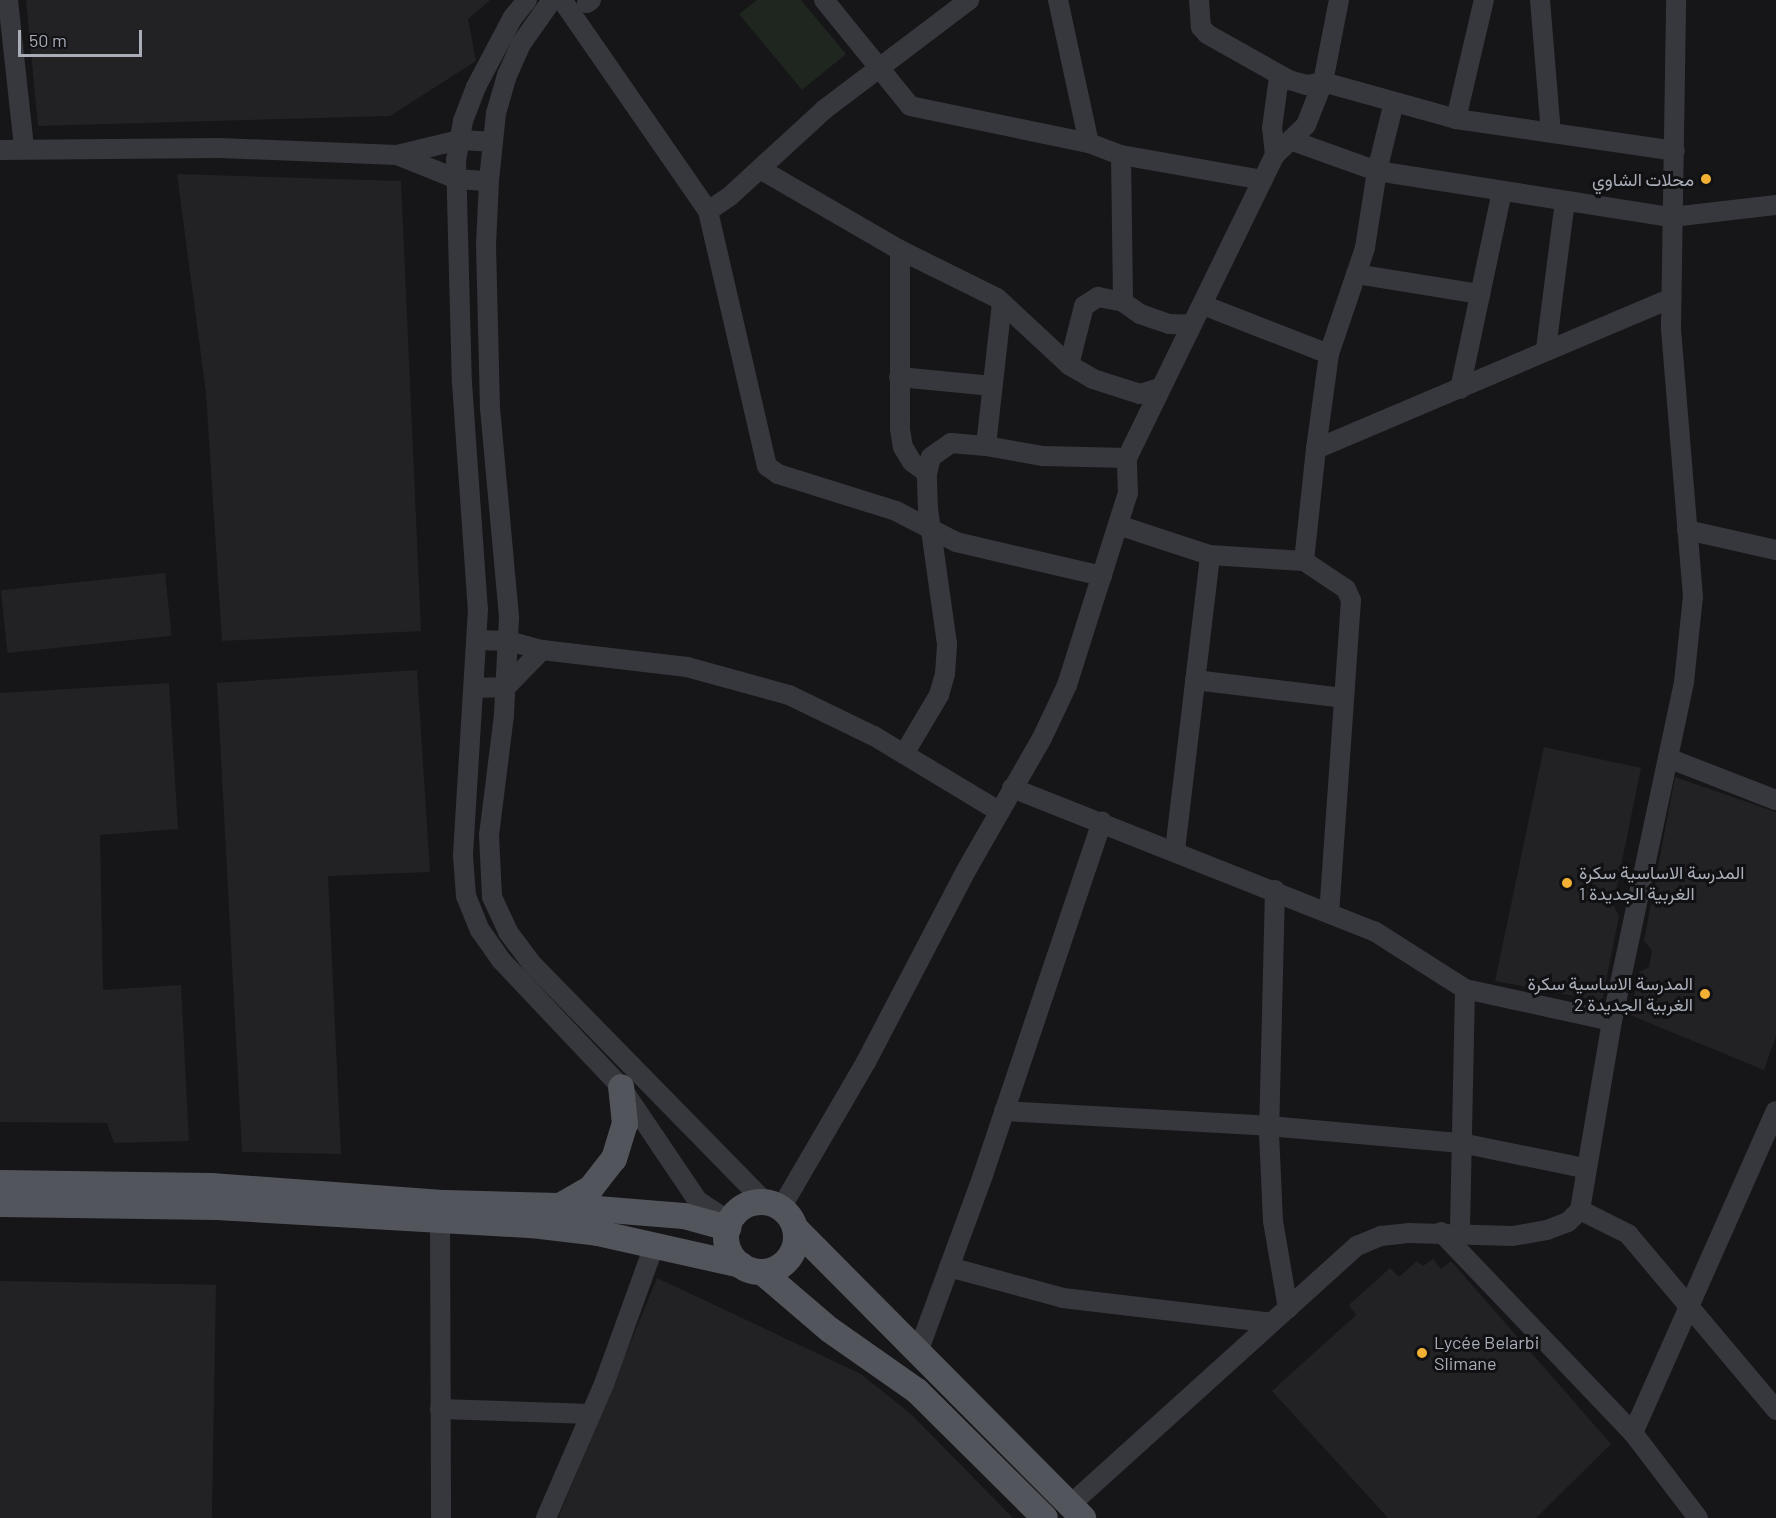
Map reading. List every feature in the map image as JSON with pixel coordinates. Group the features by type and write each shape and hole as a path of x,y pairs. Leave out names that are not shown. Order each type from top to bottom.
{"main road":[{"path":"560,1206 591,1188 614,1159 625,1124 621,1087"},
{"path":"0,1183 211,1186 445,1203 560,1206 684,1216 729,1225"},
{"path":"0,1204 217,1207 440,1219 598,1233 751,1268 789,1258 796,1239 780,1213"},
{"path":"1045,1518 917,1390 830,1330 728,1248 729,1225 744,1206 780,1213 1077,1511"}],"street":[{"path":"8,0 24,148"},
{"path":"527,0 513,16 476,87 459,140 457,179 462,383 478,640 463,856 471,912 501,960 621,1087 690,1191 729,1225"},
{"path":"552,0 522,44 507,75 492,142 489,182 486,245 490,408 508,641 506,687 488,873 492,897 508,932 564,997 780,1213 866,1062 1067,685 1128,494 1127,458 1275,155 1293,141 1306,125 1323,82 1339,0"},
{"path":"562,0 708,211 767,466 778,474 896,511 932,531 999,555 1102,576"},
{"path":"824,0 910,105 1089,144 1121,155 1263,180"},
{"path":"708,211 760,169 825,109 969,0"},
{"path":"1058,0 1089,144"},
{"path":"1199,0 1201,27 1207,34 1280,77 1306,85 1323,82 1456,119 1675,151"},
{"path":"1456,119 1484,0"},
{"path":"1540,0 1551,133"},
{"path":"1077,1511 1272,1323 1357,1246 1381,1236 1450,1232 1513,1236 1547,1230 1568,1222 1580,1210 1584,1168 1612,1021 1684,682 1693,597 1671,298 1676,0"},
{"path":"1275,155 1272,128 1280,77"},
{"path":"1304,561 1329,354 1365,248 1377,171 1394,102"},
{"path":"0,150 219,148 398,155 459,140 492,142"},
{"path":"1293,141 1377,171 1672,217 1776,205"},
{"path":"398,155 457,179 489,182"},
{"path":"1121,155 1123,302"},
{"path":"760,169 900,250 1002,303 1069,365 1094,379 1140,394 1160,388"},
{"path":"1460,389 1502,191"},
{"path":"1546,349 1565,201"},
{"path":"900,250 899,377 903,447 912,462 927,472"},
{"path":"1356,274 1480,294"},
{"path":"1069,365 1084,306 1098,297 1123,302 1140,314 1169,324 1192,325"},
{"path":"1316,449 1460,389 1546,349 1671,298"},
{"path":"986,446 1002,303"},
{"path":"1203,305 1329,354"},
{"path":"899,377 993,386"},
{"path":"904,754 939,695 945,674 947,644 932,531 927,472 932,457 951,443 986,446 1043,456 1127,458"},
{"path":"1118,525 1210,555 1304,561 1346,589 1351,600 1343,698 1342,761 1329,911"},
{"path":"1687,530 1776,550"},
{"path":"1174,850 1210,555"},
{"path":"478,640 508,641 542,650 687,667 789,695 904,754 1000,812"},
{"path":"474,688 506,687 542,650"},
{"path":"1195,680 1343,698"},
{"path":"1668,758 1776,800"},
{"path":"1012,788 1329,911 1374,931 1465,989 1612,1021"},
{"path":"918,1352 1004,1111 1102,822"},
{"path":"1275,890 1269,1126 1273,1221 1288,1309"},
{"path":"1465,989 1461,1143 1450,1232 1633,1433 1698,1518"},
{"path":"1004,1111 1269,1126 1461,1143 1584,1168"},
{"path":"1633,1433 1690,1310 1776,1111"},
{"path":"1580,1210 1628,1234 1776,1410"},
{"path":"440,1219 441,1518"},
{"path":"546,1518 591,1414 654,1246"},
{"path":"949,1267 1063,1298 1272,1323"},
{"path":"440,1409 591,1414"}],"shaded area":[{"path":"26,0 490,0 468,19 476,61 390,116 38,126"},
{"path":"757,0 801,0 846,54 802,90 739,14"},
{"path":"177,174 401,181 421,631 222,641 206,393"},
{"path":"165,573 172,636 7,653 1,590"},
{"path":"417,670 430,872 328,876 341,1154 242,1152 217,683"},
{"path":"169,683 178,829 100,835 103,990 181,985 189,1141 114,1143 107,1123 0,1122 0,693"},
{"name":"المدرسة الاساسية سكرة الغربية الجديدة 1","path":"1544,747 1641,768 1613,905 1619,916 1602,1001 1495,981"},
{"path":"1675,777 1776,812 1776,1036 1764,1070 1630,1015 1639,972 1649,967 1652,950 1644,941"},
{"name":"Lycée Belarbi Slimane","path":"1433,1259 1441,1269 1451,1261 1611,1444 1536,1518 1388,1518 1272,1391 1356,1315 1349,1305 1390,1268 1399,1277 1417,1261 1423,1266"},
{"path":"657,1278 861,1374 912,1415 1013,1518 558,1518"},
{"path":"0,1281 216,1285 212,1518 0,1518"}],"place":[{"name":"محلات الشاوي","path":"1706,179"},
{"name":"المدرسة الاساسية سكرة الغربية الجديدة 1","path":"1567,883"},
{"name":"المدرسة الاساسية سكرة الغربية الجديدة 2","path":"1705,994"},
{"name":"Lycée Belarbi Slimane","path":"1422,1353"}]}
